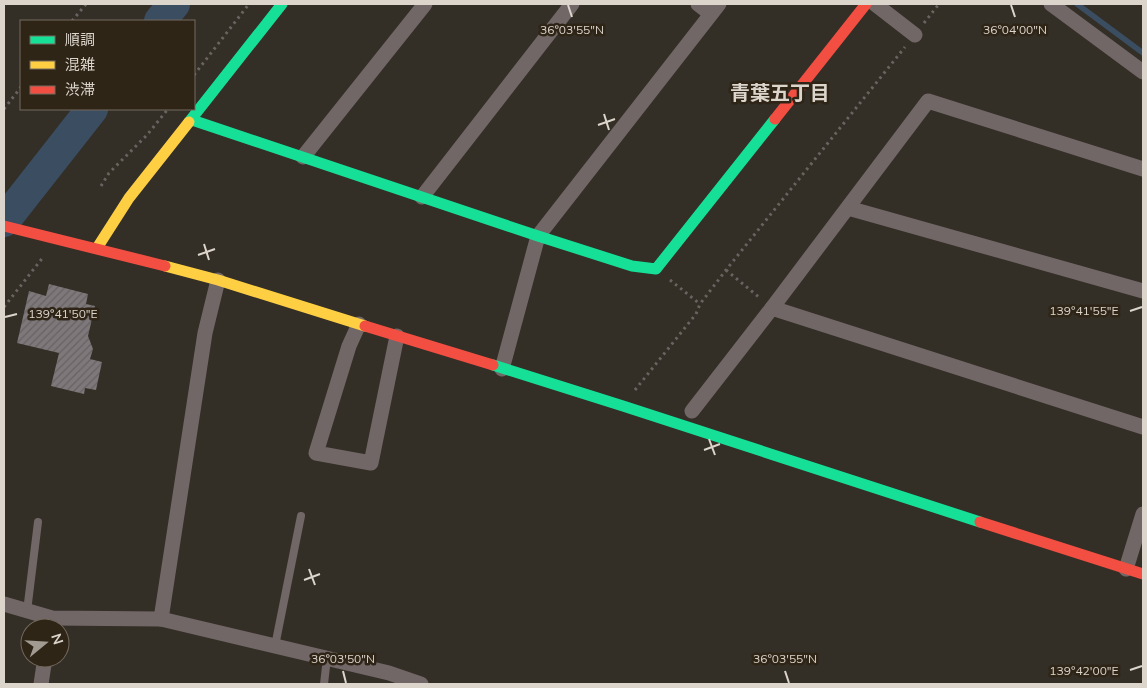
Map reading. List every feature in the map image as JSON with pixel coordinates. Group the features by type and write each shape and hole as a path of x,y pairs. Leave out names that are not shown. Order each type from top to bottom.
{"street":[{"path":"97,248 129,198 282,4"},
{"path":"303,158 425,4"},
{"path":"422,197 572,4"},
{"path":"502,369 538,236 715,9 698,4"},
{"path":"192,120 538,236 632,266 656,269 866,4"},
{"path":"875,4 915,34"},
{"path":"1051,4 1143,72"},
{"path":"692,411 848,208 928,100 1143,169"},
{"path":"848,208 1143,291"},
{"path":"4,226 218,280 622,406 1143,574"},
{"path":"161,619 205,332 218,280"},
{"path":"772,308 1143,427"},
{"path":"358,324 349,346 316,453 371,463 397,336"},
{"path":"1126,569 1143,514"},
{"path":"4,604 27,611 41,618"},
{"path":"70,622 161,619 390,673 421,684"},
{"path":"40,684 43,668"}],"lane":[{"path":"275,646 301,516"},
{"path":"27,611 38,522"},
{"path":"324,684 327,658"}],"path":[{"path":"73,20 86,4"},
{"path":"195,74 249,4"},
{"path":"622,406 696,314 700,304 726,270 940,4"},
{"path":"4,109 20,88"},
{"path":"101,186 109,173 147,135 167,110"},
{"path":"4,307 44,256"},
{"path":"656,269 700,304"},
{"path":"726,270 772,308"}],"building":[{"path":"49,284 88,294 86,304 95,306 88,336 93,349 90,359 102,362 96,390 85,388 84,394 51,386 59,353 17,343 29,291 46,296"}],"waterway":[{"path":"161,20 174,4"},
{"path":"1077,4 1143,53"},
{"path":"4,221 91,110"}],"traffic: fast":[{"path":"189,122 282,4"},
{"path":"192,120 538,236 632,266 656,269 775,119"},
{"path":"493,365 980,522"}],"traffic: slow":[{"path":"97,248 129,198 189,122"},
{"path":"165,266 218,280 365,326"}],"traffic: jam":[{"path":"775,119 866,4"},
{"path":"4,226 165,266"},
{"path":"365,326 493,365"},
{"path":"980,522 1143,574"}],"district":[{"name":"青葉五丁目","path":"780,92"}]}
